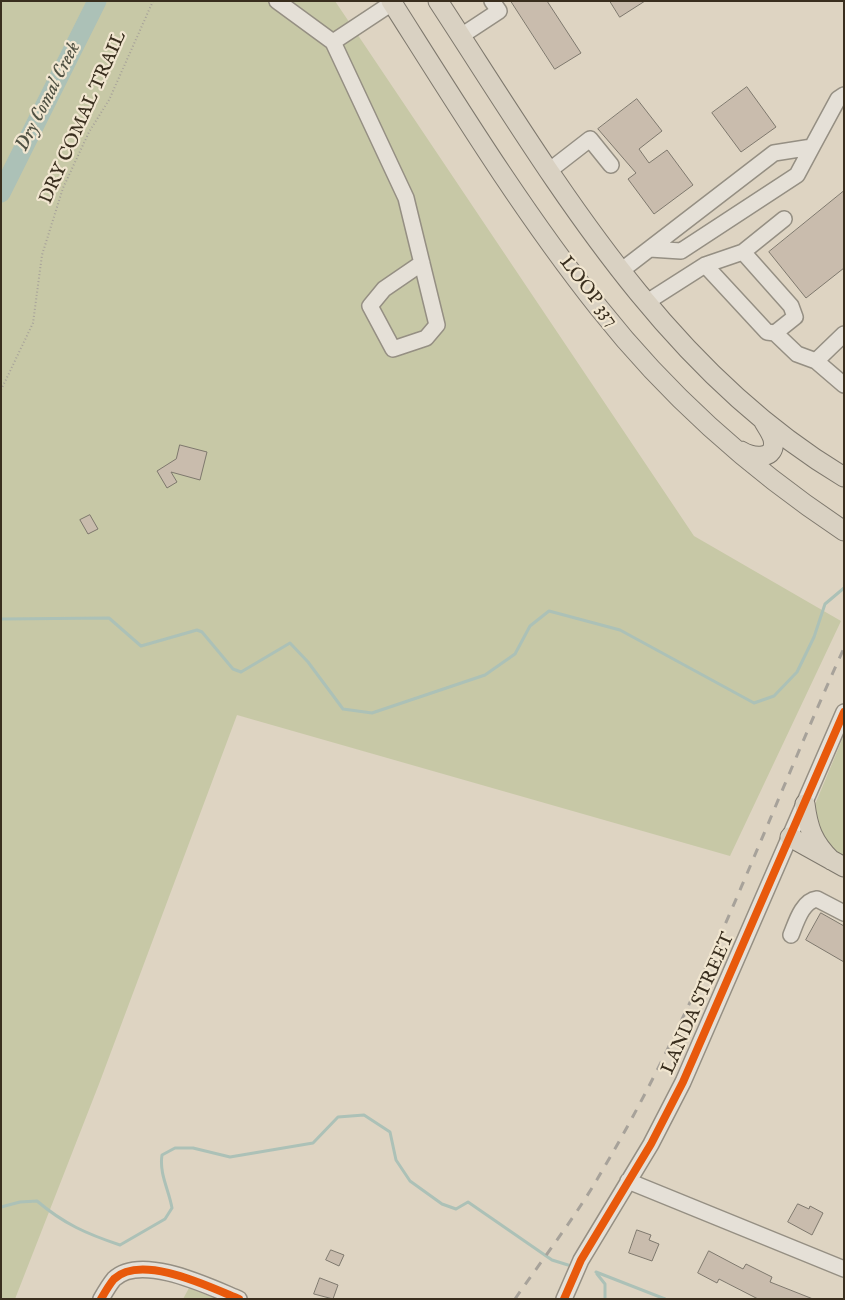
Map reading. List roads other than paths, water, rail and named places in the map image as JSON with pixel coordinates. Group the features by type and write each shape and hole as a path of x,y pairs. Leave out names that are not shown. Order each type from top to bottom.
{"main road":[{"path":"438,1 583,220 671,333 730,393 836,473"},
{"name":"LOOP 337","path":"392,2 517,195 589,295 651,368 729,444 804,503 844,531"},
{"path":"729,444 754,457 760,458 768,454 772,448 772,436 761,418"},
{"path":"805,804 810,833 816,843 837,864"},
{"path":"790,838 837,864"}],"street":[{"path":"277,1 333,42 406,198 422,263 437,325 426,338 393,349 370,306 384,289 422,263"},
{"path":"461,36 499,10 492,1"},
{"path":"333,42 392,2"},
{"path":"650,249 681,250 797,175 838,99 844,95"},
{"path":"550,170 590,139 610,165"},
{"path":"622,270 774,152 812,146"},
{"path":"647,302 705,265 743,252 784,219"},
{"path":"743,252 791,306 795,317 775,333"},
{"path":"705,265 766,332 775,333 797,354 816,361 844,385"},
{"path":"816,361 844,334"},
{"name":"LANDA STREET","path":"564,1299 581,1260 684,1082 844,712"},
{"path":"791,935 805,905 812,900 816,899 844,913"},
{"path":"628,1181 844,1269"},
{"path":"102,1299 115,1278 141,1268 195,1282 239,1299"}],"waterway":[{"name":"Dry Comal Creek","path":"1,193 97,1"},
{"path":"1,619 109,618 141,646 197,630 202,632 233,669 241,672 290,643 308,662 343,709 372,713 485,675 515,654 530,626 549,611 620,630 754,703 774,696 797,672 814,637 825,604 844,588"},
{"path":"1,1207 20,1202 37,1201 76,1228 120,1245 165,1219 172,1208 161,1162 162,1155 175,1148 193,1148 230,1157 313,1143 338,1117 364,1115 390,1132 396,1160 410,1181 442,1204 456,1209 468,1202 552,1260 568,1265"},
{"path":"596,1272 665,1299"},
{"path":"597,1274 605,1284 605,1298"}],"railway":[{"path":"515,1299 592,1187 637,1108 670,1044 701,979 844,648"}]}
